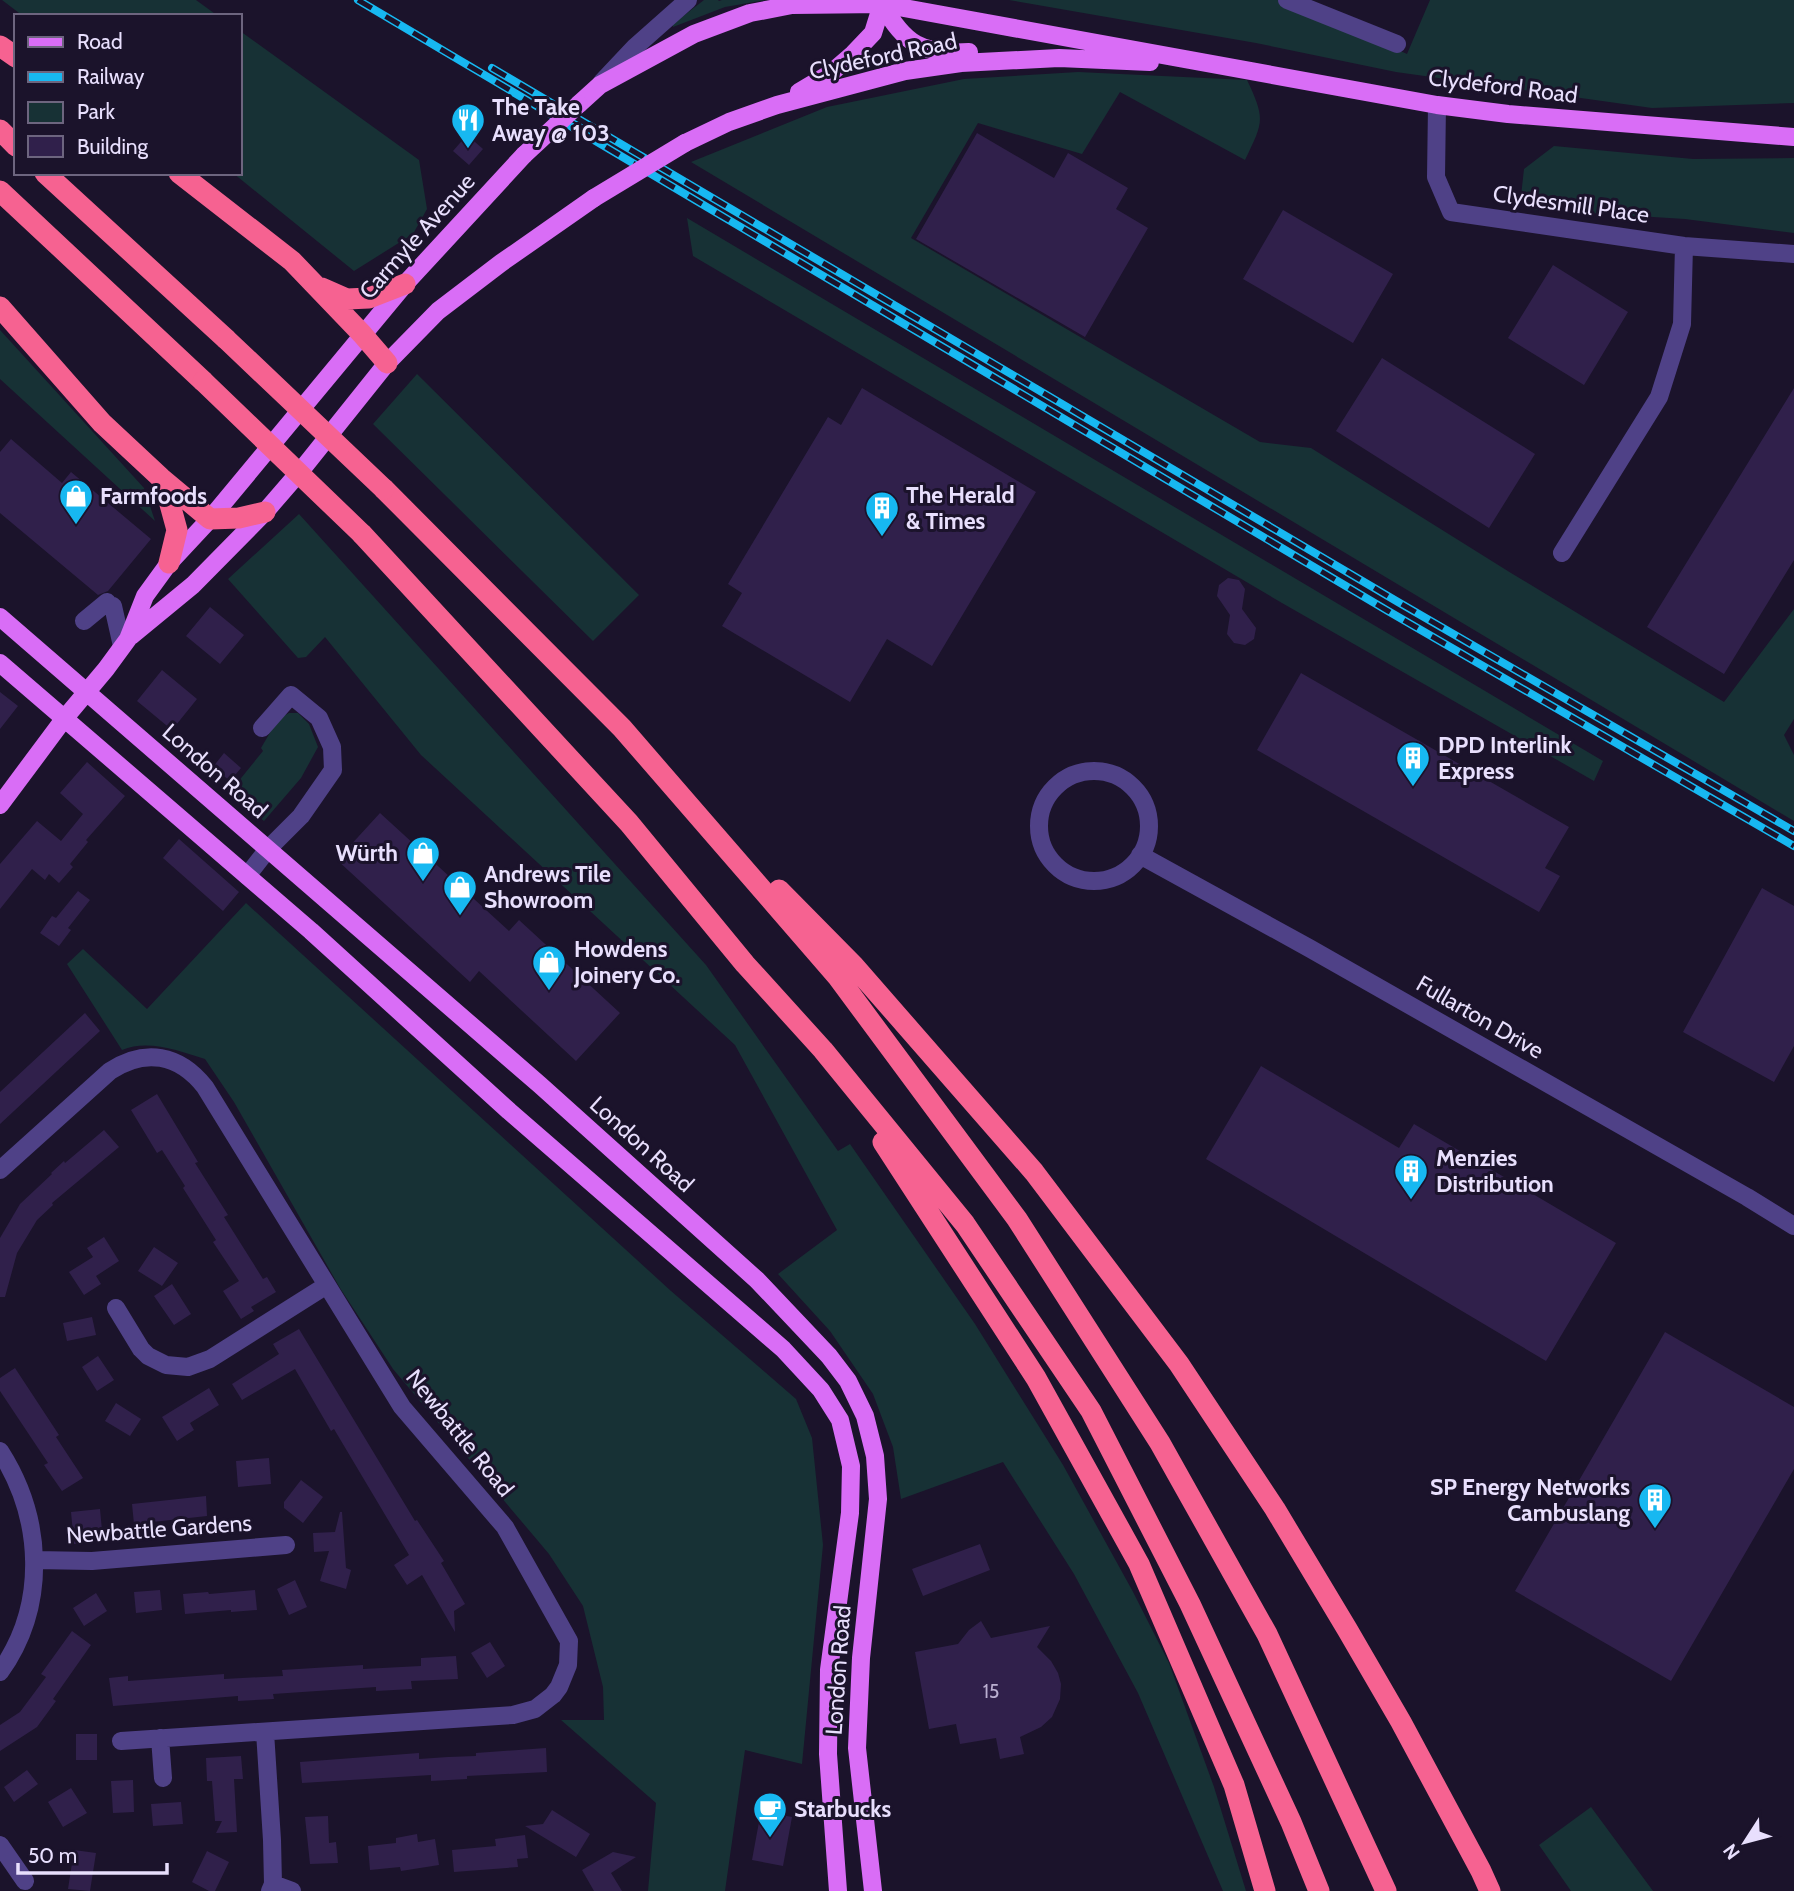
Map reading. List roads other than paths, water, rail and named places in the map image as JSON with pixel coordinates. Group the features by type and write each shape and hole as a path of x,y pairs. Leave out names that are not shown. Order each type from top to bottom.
{"highway":[{"path":"0,130 14,144"},
{"path":"46,175 226,339 384,489 622,727 854,967 1026,1161 1179,1364 1275,1509 1407,1734 1490,1891"},
{"path":"182,175 292,261 387,363"},
{"path":"0,191 362,534 629,823 744,964 823,1050 965,1224 1091,1411 1190,1604 1291,1822 1319,1891"},
{"path":"317,285 347,299 358,299 369,298 405,284"},
{"path":"0,307 102,423 210,519 239,518 265,512"},
{"path":"161,478 177,530 169,563"},
{"path":"622,727 837,976 1017,1219 1160,1443 1267,1634 1386,1891"},
{"path":"823,1050 1036,1378 1139,1564 1234,1784 1265,1891"}],"main road":[{"path":"882,2 894,26 918,46 947,53 1016,49 1059,58"},
{"path":"777,105 831,74 853,54 873,33 882,2"},
{"name":"Clydeford Road","path":"882,2 1437,105 1507,114 1794,137"},
{"name":"Carmyle Avenue","path":"125,642 145,596 169,563 210,519 362,334 524,155 600,85 694,34 750,13 792,5 882,2"},
{"name":"Clydeford Road","path":"777,105 905,71 961,63 1059,58 1209,64"},
{"name":"Carmyle Avenue","path":"0,805 125,642 193,585 265,512 387,363 438,311 594,198 685,143 729,122 777,105"},
{"name":"London Road","path":"0,617 530,1076 757,1280 829,1356 848,1381 865,1416 875,1456 878,1499 862,1658 857,1748 873,1891"},
{"name":"London Road","path":"0,663 311,930 509,1111 783,1349 821,1390 840,1420 850,1466 850,1513 830,1670 828,1754 838,1891"}],"street":[{"path":"600,85 635,47 688,0"},
{"path":"1287,0 1397,44"},
{"name":"Clydesmill Place","path":"1437,105 1436,177 1451,212 1684,246 1794,254"},
{"path":"1562,553 1659,397 1682,324 1684,246"},
{"path":"84,621 110,604 125,642"},
{"path":"247,876 268,849 301,816 333,770 332,747 319,718 291,695 262,728"},
{"path":"1101,771 1123,779 1136,790 1145,805 1149,822 1147,839 1140,855 1129,868 1115,877 1098,881 1081,880 1065,873 1052,862 1043,848 1039,833 1039,817 1043,803 1063,779 1078,773 1101,771"},
{"name":"Fullarton Drive","path":"1140,855 1309,948 1794,1226"},
{"name":"Newbattle Road","path":"0,1170 119,1065 130,1060 152,1057 177,1062 197,1077 402,1407 505,1527 569,1641 565,1676 553,1696 535,1709 524,1713 121,1741"},
{"path":"116,1308 148,1356 166,1365 188,1367 211,1359 327,1285"},
{"path":"0,1451 20,1490 28,1513 35,1560 31,1602 25,1623 17,1644 0,1672"},
{"name":"Newbattle Gardens","path":"35,1560 92,1562 286,1545"},
{"path":"265,1732 272,1888 292,1891"},
{"path":"160,1738 163,1778"},
{"path":"0,1845 26,1881"}],"railway":[{"path":"358,0 1388,611 1794,846"},
{"path":"492,68 1398,602 1794,831"}],"place":[{"name":"The Take Away @ 103","path":"468,150"},
{"name":"Farmfoods","path":"76,526"},
{"name":"The Herald & Times","path":"882,538"},
{"name":"DPD Interlink Express","path":"1413,788"},
{"name":"Würth","path":"423,883"},
{"name":"Andrews Tile Showroom","path":"460,917"},
{"name":"Howdens Joinery Co.","path":"549,992"},
{"name":"Menzies Distribution","path":"1411,1201"},
{"name":"SP Energy Networks Cambuslang","path":"1655,1530"},
{"name":"Starbucks","path":"770,1839"}]}
